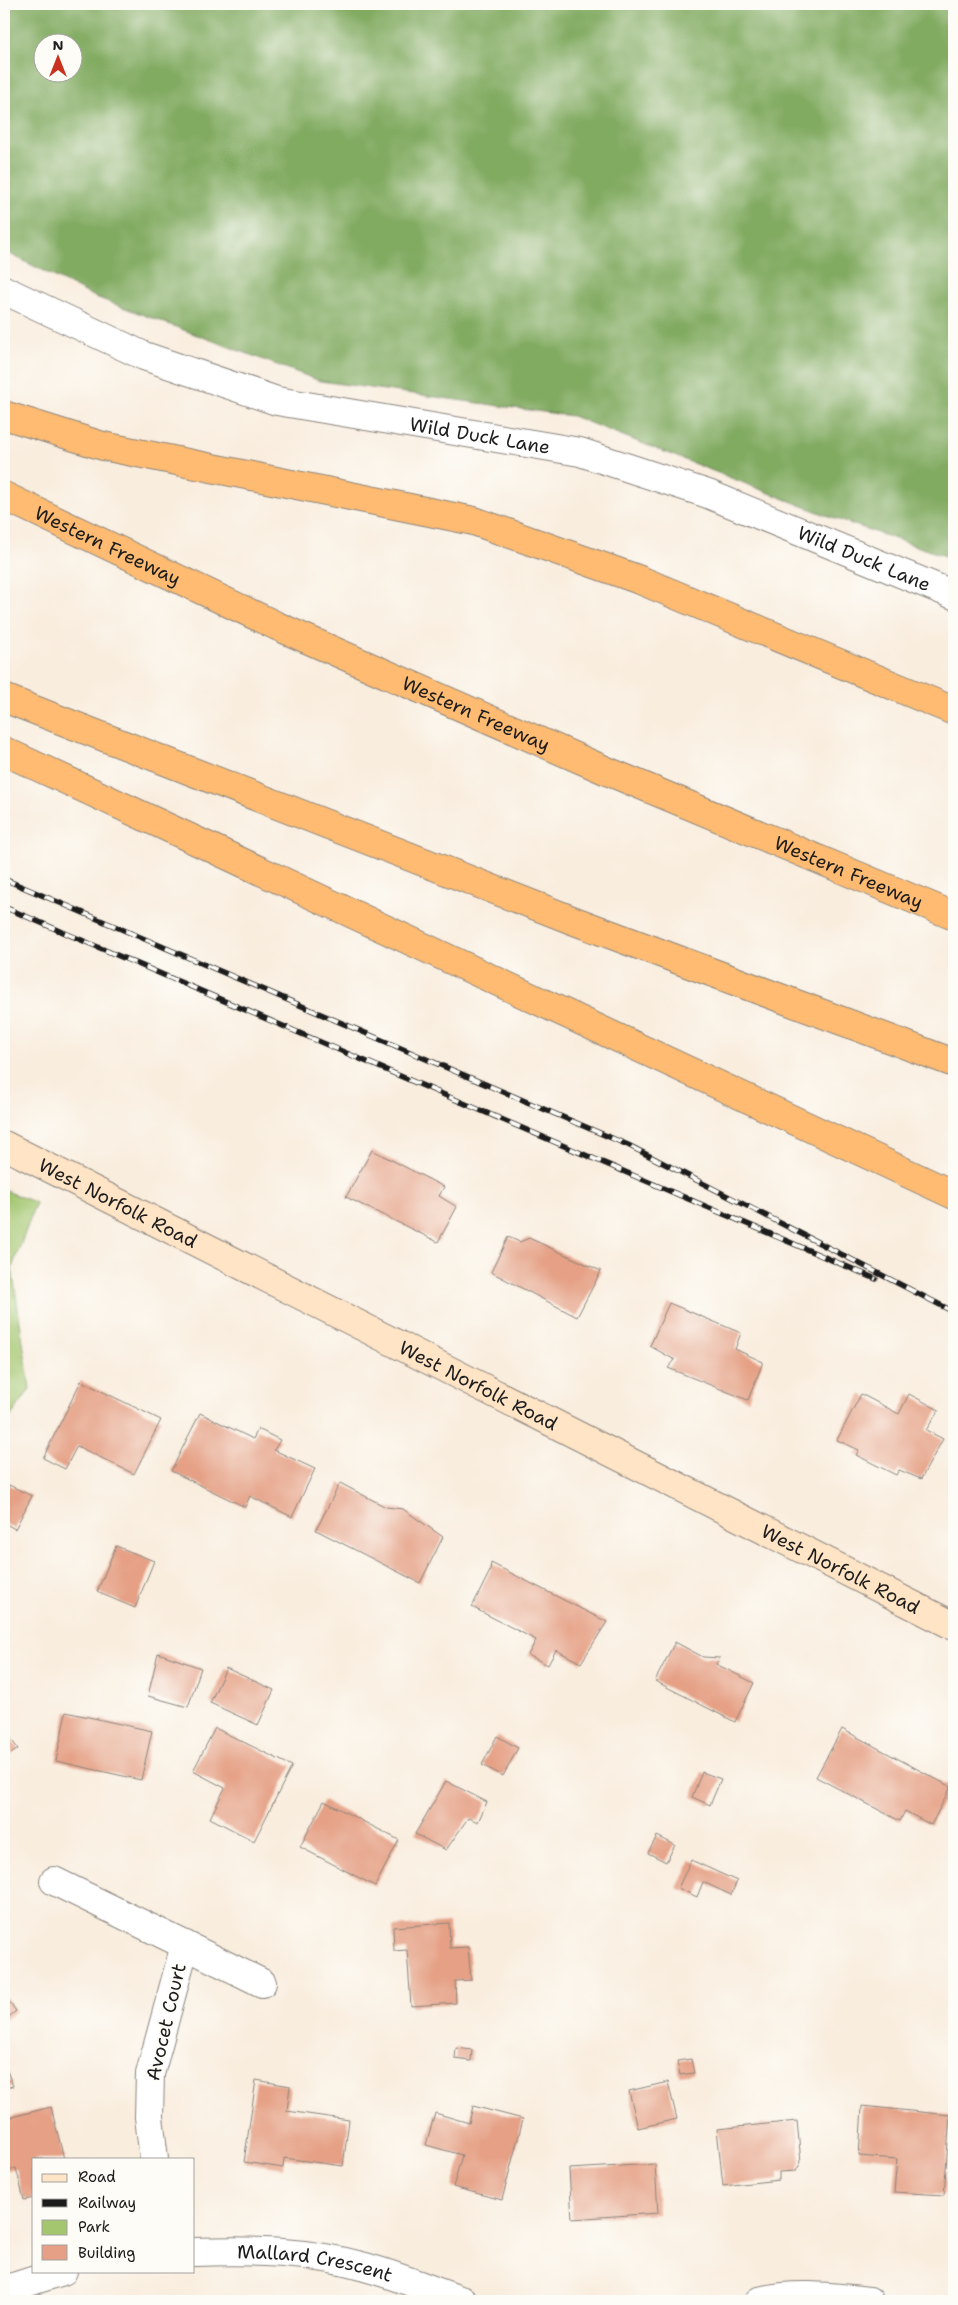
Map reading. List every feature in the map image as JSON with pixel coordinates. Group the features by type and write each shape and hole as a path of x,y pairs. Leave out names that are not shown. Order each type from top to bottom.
{"highway":[{"path":"4,415 103,446 474,521 640,580 954,711"},
{"name":"Western Freeway","path":"4,496 277,626 607,771 954,916"},
{"path":"4,698 572,920 954,1063"},
{"path":"4,751 954,1195"}],"street":[{"name":"Wild Duck Lane","path":"4,290 144,356 277,402 580,452 708,494 954,595"},
{"name":"West Norfolk Road","path":"4,1145 954,1626"},
{"name":"Avocet Court","path":"54,1880 262,1983"},
{"name":"Avocet Court","path":"154,2158 149,2117 150,2074 184,1945"},
{"name":"Mallard Crescent","path":"195,2252 247,2250 313,2256 365,2267 463,2301"},
{"path":"4,2290 59,2272"},
{"path":"759,2301 775,2297 819,2296 869,2301"}],"green space":[{"path":"4,4 954,4 954,559 831,517 572,416 320,381 93,296 4,251"},
{"path":"4,1190 36,1203 12,1268 30,1389 4,1426"}],"building":[{"path":"372,1150 444,1187 439,1196 457,1207 438,1242 346,1197"},
{"path":"508,1237 520,1242 529,1238 601,1271 577,1317 491,1272"},
{"path":"669,1303 741,1333 735,1349 763,1362 748,1400 668,1368 675,1360 650,1346"},
{"path":"81,1381 161,1420 134,1474 77,1446 65,1469 43,1458"},
{"path":"861,1394 899,1414 909,1394 939,1410 926,1430 943,1439 921,1479 899,1470 896,1475 856,1455 859,1450 837,1440"},
{"path":"200,1413 253,1439 258,1429 280,1440 274,1450 315,1469 292,1517 250,1496 245,1507 171,1471"},
{"path":"340,1483 386,1507 403,1509 443,1537 420,1583 316,1530"},
{"path":"9,1485 32,1496 15,1529 4,1523 4,1496"},
{"path":"116,1546 154,1561 135,1608 97,1592"},
{"path":"491,1563 607,1622 581,1663 556,1650 548,1665 528,1655 536,1640 472,1607 490,1571"},
{"path":"675,1642 703,1657 720,1658 716,1664 754,1683 735,1722 655,1681"},
{"path":"158,1653 201,1668 188,1707 148,1696"},
{"path":"226,1668 274,1690 258,1725 210,1703"},
{"path":"66,1712 152,1731 141,1780 56,1761"},
{"path":"215,1728 292,1766 254,1841 210,1818 225,1788 193,1771"},
{"path":"4,1729 18,1749 4,1759"},
{"path":"842,1729 951,1787 931,1825 905,1811 900,1821 816,1777"},
{"path":"497,1736 518,1748 503,1776 482,1765"},
{"path":"702,1772 721,1779 710,1805 692,1797"},
{"path":"446,1781 487,1802 478,1822 468,1818 446,1850 415,1834"},
{"path":"324,1801 399,1840 375,1886 300,1847"},
{"path":"657,1836 675,1845 666,1862 648,1853"},
{"path":"691,1860 737,1881 731,1895 703,1882 697,1897 678,1888"},
{"path":"449,1923 450,1948 468,1947 471,1980 455,1981 456,2003 411,2006 407,1950 394,1951 393,1927"},
{"path":"4,1995 16,2011 4,2021"},
{"path":"456,2048 472,2050 471,2061 455,2059"},
{"path":"691,2059 694,2073 680,2075 677,2061"},
{"path":"4,2063 13,2086 4,2088"},
{"path":"256,2080 290,2086 287,2111 349,2120 343,2166 284,2158 283,2168 244,2162"},
{"path":"668,2082 677,2119 638,2128 629,2091"},
{"path":"473,2106 523,2119 502,2200 453,2187 462,2155 426,2145 435,2113 469,2123"},
{"path":"862,2106 950,2115 944,2195 894,2192 897,2159 859,2156"},
{"path":"51,2107 64,2158 32,2158 32,2198 24,2200 16,2168 4,2171 4,2119"},
{"path":"797,2121 801,2162 796,2171 779,2172 779,2180 723,2186 717,2129"},
{"path":"655,2164 658,2213 572,2219 569,2169"}],"railway":[{"path":"4,879 628,1145 954,1312"},
{"path":"4,907 876,1279"}]}
